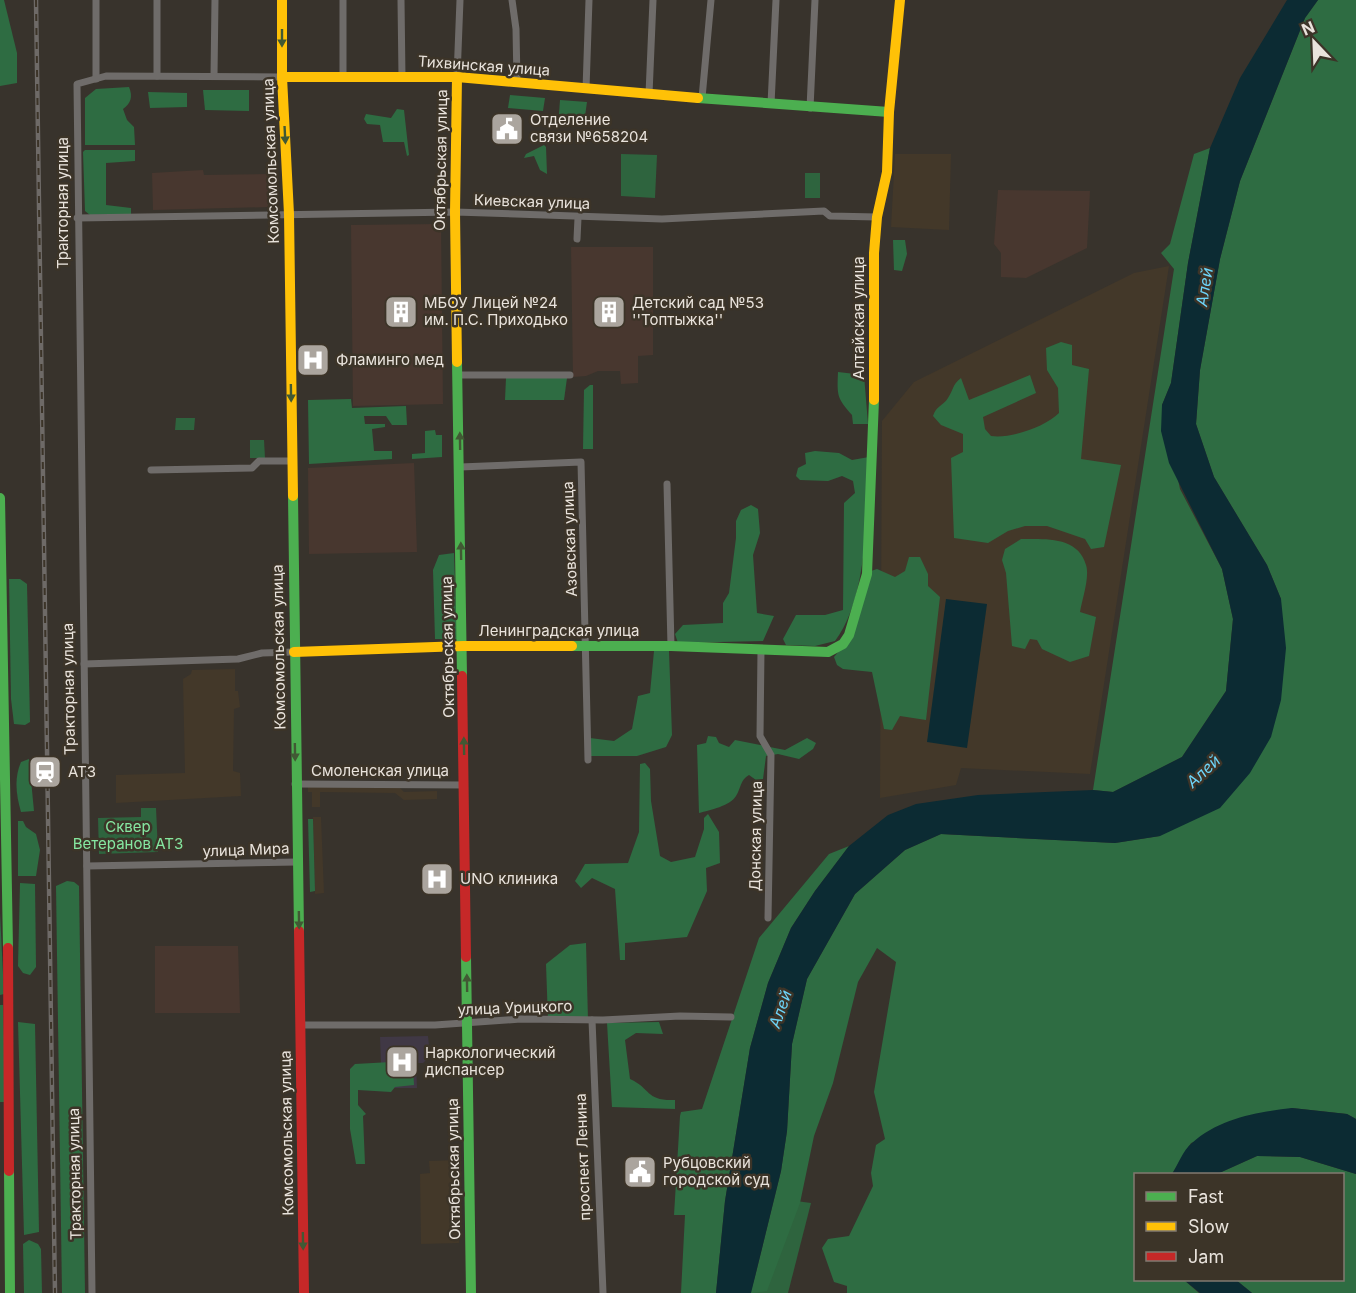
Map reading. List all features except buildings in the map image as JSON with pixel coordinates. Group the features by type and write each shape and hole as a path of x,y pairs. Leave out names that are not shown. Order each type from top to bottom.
{"main road":[{"name":"Комсомольская улица","path":"282,0 282,77 289,214 304,1293"},
{"name":"Алтайская улица","path":"849,635 867,574 870,549 877,217 887,172 889,112 900,0"},
{"name":"Тихвинская улица","path":"282,77 457,77 810,108 889,112"},
{"name":"Октябрьская улица","path":"457,77 455,212 471,1293"},
{"path":"0,498 8,838 9,1293"},
{"name":"Ленинградская улица","path":"294,652 462,646 671,646 828,652 843,644 849,635"}],"street":[{"path":"96,0 96,79"},
{"path":"157,0 157,76"},
{"path":"214,0 214,76"},
{"path":"343,0 343,76"},
{"path":"401,0 402,77"},
{"name":"Октябрьская улица","path":"457,77 460,0"},
{"path":"512,0 516,29 517,82"},
{"path":"586,89 589,0"},
{"path":"649,94 653,0"},
{"path":"702,98 711,0"},
{"path":"771,104 776,0"},
{"path":"810,108 815,0"},
{"name":"Тихвинская улица","path":"77,84 106,76 282,77"},
{"name":"Тракторная улица","path":"77,84 92,1293"},
{"name":"Киевская улица","path":"77,218 455,212 578,218 662,219 824,211 830,216 877,217"},
{"path":"577,239 578,218"},
{"path":"458,375 570,375"},
{"path":"151,470 252,468 259,461 291,461"},
{"name":"Азовская улица","path":"460,467 580,462 587,646 588,760"},
{"path":"667,484 671,646"},
{"name":"Донская улица","path":"761,650 760,736 771,755 768,918"},
{"name":"Ленинградская улица","path":"84,664 238,659 262,653 294,652"},
{"name":"Смоленская улица","path":"296,784 464,785"},
{"name":"улица Мира","path":"87,866 297,862"},
{"name":"улица Урицкого","path":"300,1025 467,1023 680,1016 731,1017"},
{"name":"проспект Ленина","path":"592,1020 603,1293"}],"shaded area":[{"path":"895,154 951,154 949,230 891,227"},
{"path":"203,170 204,175 268,174 269,207 153,210 152,173"},
{"path":"998,190 1090,191 1087,248 1026,278 1001,277 1001,253 994,244"},
{"path":"441,224 443,404 353,406 351,225"},
{"path":"571,247 653,247 653,355 638,356 638,383 621,384 620,371 598,371 586,376 573,377"},
{"path":"1169,266 1090,774 961,768 956,785 880,798 882,421 914,382 1134,273"},
{"path":"414,463 417,552 309,554 308,468"},
{"path":"235,669 235,691 238,691 240,707 234,709 233,771 240,773 241,796 116,803 116,775 185,773 183,679 191,674 192,670"},
{"path":"308,786 398,786 404,792 437,791 437,799 404,800 395,793 320,792 320,807 312,807 312,792 308,792"},
{"path":"313,817 321,817 324,893 315,894"},
{"path":"155,946 238,946 240,1013 155,1013"},
{"name":"Наркологический диспансер","path":"428,1036 430,1056 423,1063 416,1063 417,1088 382,1088 380,1037"},
{"path":"458,1160 459,1243 421,1244 420,1174 430,1173 429,1161"}],"green space":[{"path":"0,0 4,0 17,53 17,83 0,86"},
{"path":"1318,0 1356,0 1356,1119 1347,1114 1292,1108 1191,1143 1173,1173 1134,1173 1134,1281 1185,1281 1199,1293 847,1293 847,1286 834,1282 822,1248 828,1239 849,1236 873,1186 871,1173 876,1145 885,1139 874,1092 896,962 877,948 858,982 833,1083 814,1136 800,1203 767,1291 751,1293 781,1171 787,1131 792,1044 807,979 855,894 905,850 941,834 1115,843 1160,836 1281,599 1267,565 1214,477 1196,424 1200,370 1220,259 1240,181 1305,18"},
{"path":"129,87 130,100 123,109 127,120 134,127 135,145 85,145 85,98 96,89"},
{"path":"203,90 249,90 249,111 205,110"},
{"path":"148,92 187,93 187,107 150,108"},
{"path":"510,95 545,98 543,111 508,108"},
{"path":"560,100 587,102 585,116 559,114"},
{"path":"397,109 404,110 409,155 407,156 404,142 383,142 380,125 367,124 364,119 366,114 391,118"},
{"path":"544,145 547,174 540,170 534,156 524,158 526,154"},
{"path":"1210,148 1188,263 1171,383 1162,405 1180,489 1222,569 1233,619 1226,691 1182,757 1113,792 1093,790 1174,269 1161,253 1170,244 1194,154"},
{"path":"85,150 135,150 135,161 106,163 106,205 131,208 131,214 90,215 85,211 83,152"},
{"path":"621,154 657,155 655,198 621,196"},
{"path":"805,173 820,173 820,198 805,198"},
{"path":"893,240 905,240 907,254 902,271 894,270"},
{"path":"1061,342 1072,345 1072,365 1089,369 1081,459 1121,465 1104,547 1091,549 1085,539 1047,526 1025,526 1008,531 988,543 954,538 951,458 963,452 963,434 941,425 933,416 934,413 946,401 961,378 969,400 1030,375 1036,393 983,417 985,429 991,436 1008,436 1045,423 1059,413 1058,388 1047,370 1046,348"},
{"path":"838,372 864,375 868,424 853,424 852,415 839,396"},
{"path":"506,378 567,378 564,400 505,400"},
{"path":"593,385 593,449 583,449 584,390"},
{"path":"351,399 352,408 406,406 407,425 392,425 386,416 364,416 365,424 385,424 385,427 372,429 374,451 392,451 392,459 309,464 308,400"},
{"path":"176,418 195,418 194,430 175,430"},
{"path":"435,430 436,435 442,435 442,457 412,459 412,454 425,453 425,431"},
{"path":"250,440 264,440 265,458 250,458"},
{"path":"815,451 839,453 852,460 869,457 864,553 854,601 835,641 815,646 786,645 783,639 796,615 825,615 843,610 844,503 855,493 853,481 842,476 828,481 800,480 796,476 798,468 806,464 805,453"},
{"path":"751,505 758,509 760,533 753,555 757,613 774,616 763,641 678,643 675,634 683,625 723,623 723,603 729,593 736,521 741,510"},
{"path":"1021,539 1060,541 1076,549 1082,556 1087,576 1080,612 1096,617 1089,656 1070,662 1042,649 1037,640 1030,639 1025,649 1012,646 1006,573 1002,560 1005,549"},
{"path":"454,553 457,639 435,639 433,570 439,555"},
{"path":"909,557 920,557 928,574 928,586 940,597 926,720 900,716 892,730 884,729 872,672 843,669 837,665 834,657 849,639 871,571 877,569 895,577 905,571"},
{"path":"9,579 20,579 27,584 30,722 25,725 14,724 11,699"},
{"path":"654,651 669,651 672,735 666,747 637,756 591,756 590,738 614,741 632,729 638,696 650,693"},
{"path":"708,736 716,737 719,743 729,747 735,740 785,750 807,738 816,743 813,749 799,759 778,754 766,756 763,779 756,780 749,775 742,782 733,799 719,807 699,813 697,745 706,743"},
{"path":"29,759 34,811 21,812 17,793 17,774 21,762"},
{"path":"645,763 650,769 651,801 660,856 671,862 695,857 704,829 704,818 708,814 719,832 720,863 706,868 707,891 687,937 625,943 625,960 620,960 615,889 592,878 581,888 575,881 585,864 628,863 639,832 640,764"},
{"name":"Сквер Ветеранов АТЗ","path":"141,808 156,808 158,852 99,854 98,818 141,817"},
{"path":"308,819 313,819 315,891 310,892"},
{"path":"18,821 23,821 26,827 36,834 40,850 36,876 18,876"},
{"path":"849,846 791,928 768,983 750,1048 725,1201 716,1293 681,1293 685,1215 674,1215 681,1112 702,1109 759,938 829,854"},
{"path":"67,881 79,886 85,1293 62,1293 56,886"},
{"path":"20,883 35,884 36,967 30,975 23,973 18,966"},
{"path":"0,913 4,994 0,995"},
{"path":"586,943 588,1020 548,1020 546,964 570,945"},
{"path":"0,1005 3,1005 6,1102 0,1102"},
{"path":"18,1022 35,1024 39,1232 24,1235"},
{"path":"659,1022 663,1034 636,1033 625,1040 630,1079 658,1099 675,1100 675,1109 612,1107 607,1023"},
{"path":"391,1062 413,1068 414,1085 395,1087 391,1092 358,1090 358,1105 366,1114 363,1116 365,1164 356,1164 350,1129 350,1069 355,1064"},
{"path":"1257,1156 1300,1157 1356,1174 1356,1293 1252,1293 1237,1281 1344,1281 1344,1173 1219,1173"},
{"path":"781,1199 811,1203 788,1293 750,1293"},
{"path":"29,1240 38,1244 41,1249 42,1293 24,1293 23,1244"}],"water":[{"name":"Алей","path":"1287,0 1318,0 1305,18 1240,181 1220,259 1200,370 1196,424 1214,477 1267,565 1281,599 1286,648 1281,700 1271,737 1250,773 1220,808 1160,836 1115,843 941,834 905,850 855,894 807,979 792,1044 787,1131 781,1171 751,1293 716,1293 725,1201 750,1048 768,983 791,928 849,846 888,815 916,804 978,795 1093,790 1113,792 1182,757 1226,691 1233,619 1222,569 1169,463 1161,431 1162,405 1171,383 1188,263 1210,148 1240,78"},
{"path":"946,599 987,604 967,748 927,742"},
{"path":"1292,1108 1347,1114 1356,1119 1356,1174 1300,1157 1257,1156 1219,1173 1173,1173 1189,1146 1203,1134 1227,1122"},
{"path":"1185,1281 1237,1281 1252,1293 1200,1293"}],"railway":[{"path":"36,0 55,1293"}],"traffic: fast":[{"path":"698,98 889,112"},
{"path":"457,362 462,676"},
{"path":"572,646 671,646 828,652 843,644 849,635 867,574 874,400"},
{"path":"293,496 299,931"},
{"path":"0,498 8,948"},
{"path":"466,957 471,1293"},
{"path":"9,1171 10,1293"}],"traffic: slow":[{"path":"282,0 282,77 289,214 293,496"},
{"path":"874,400 874,253 877,217 887,172 889,112 900,0"},
{"path":"282,77 457,77 698,98"},
{"path":"457,77 455,212 457,362"},
{"path":"294,652 463,646 572,646"}],"traffic: jam":[{"path":"462,676 466,957"},
{"path":"299,931 304,1293"},
{"path":"8,948 9,1171"}],"place":[{"name":"Отделение связи №658204","path":"507,129"},
{"name":"МБОУ Лицей №24 им. П.С. Приходько","path":"401,312"},
{"name":"Детский сад №53 ''Топтыжка''","path":"609,312"},
{"name":"Фламинго мед","path":"313,360"},
{"name":"АТЗ","path":"45,772"},
{"name":"UNO клиника","path":"437,879"},
{"name":"Наркологический диспансер","path":"402,1062"},
{"name":"Рубцовский городской суд","path":"640,1172"}]}
